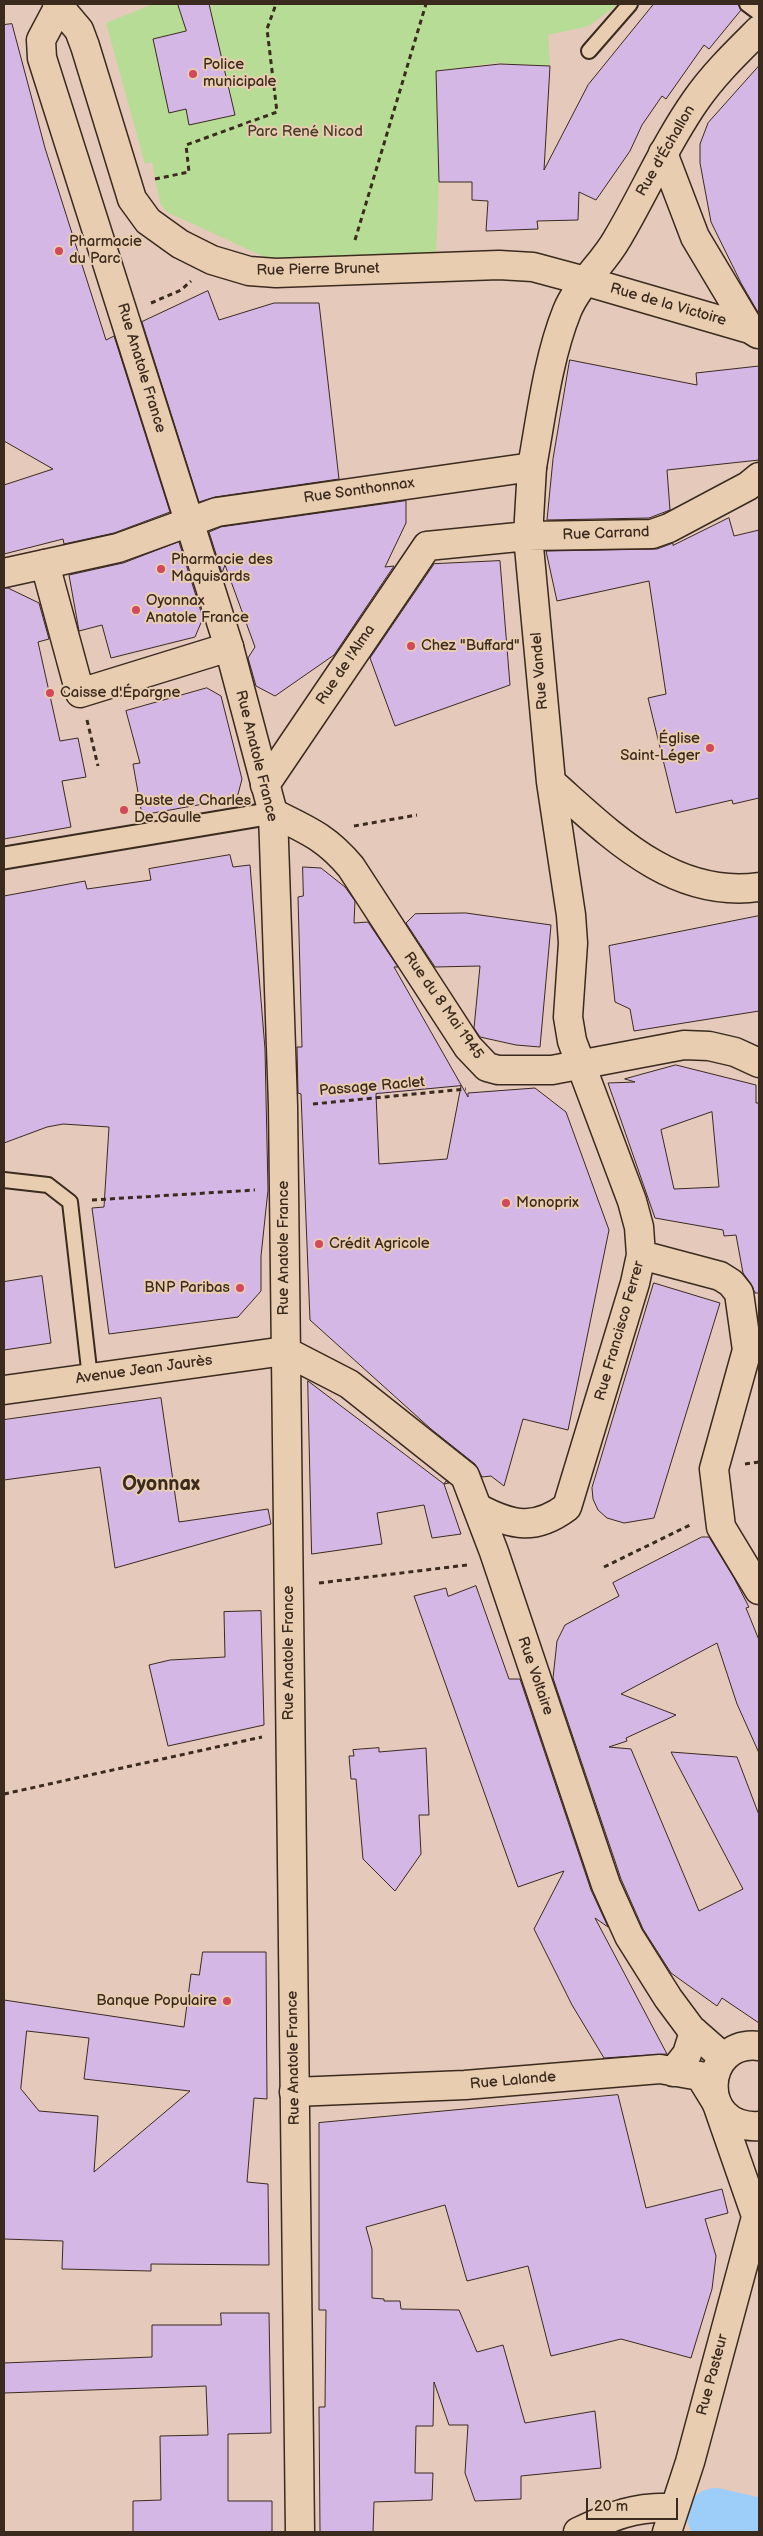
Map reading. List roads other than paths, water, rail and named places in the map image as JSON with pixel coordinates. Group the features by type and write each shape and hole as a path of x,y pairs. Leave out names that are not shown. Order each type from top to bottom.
{"main road":[{"name":"Rue Pierre Brunet","path":"58,5 79,30 132,198 148,221 180,244 212,260 249,271 346,271 499,265 533,267 585,281"},
{"name":"Rue Anatole France","path":"58,5 41,40 42,58 229,647 273,813 282,1106 300,2532"},
{"name":"Rue d'Échallon","path":"585,281 617,240 663,153 696,100 721,69 759,30"},
{"name":"Rue de la Victoire","path":"663,153 695,237 755,332"},
{"name":"Rue de la Victoire","path":"585,281 755,332"},
{"name":"Rue Vandel","path":"581,1065 572,1041 568,1016 573,943 571,915 551,782 528,536 532,467 551,367 567,310 585,281"},
{"name":"Rue Sonthonnax","path":"4,573 118,548 217,512 532,467"},
{"name":"Rue Carrand","path":"427,546 528,536 652,534 739,490 759,477"},
{"name":"Rue de l'Alma","path":"265,785 427,546"},
{"path":"45,564 80,693 229,647"},
{"path":"551,782 622,845 664,870 687,880 714,886 749,889 759,887"},
{"name":"Rue du 8 Mai 1945","path":"273,813 318,835 335,848 468,1047 487,1067 498,1070 552,1070 684,1045 709,1046 735,1052 759,1063"},
{"name":"Rue Francisco Ferrer","path":"478,1508 500,1520 519,1524 551,1519 567,1507 611,1369 641,1255 640,1227 632,1200 581,1065"},
{"path":"641,1255 720,1276 731,1283 739,1293 747,1350 714,1469 721,1527 759,1590"},
{"name":"Avenue Jean Jaurès","path":"4,1390 285,1350"},
{"name":"Rue Voltaire","path":"285,1350 349,1384 464,1476 497,1561 606,1885 629,1936 668,1998 694,2032 724,2058"},
{"path":"673,2072 687,2054 694,2032"},
{"path":"759,2046 742,2047 724,2058 714,2074 713,2084 716,2102 730,2119 750,2126 759,2126"},
{"name":"Rue Lalande","path":"294,2092 465,2085 660,2069 700,2076 716,2102"},
{"name":"Rue Pasteur","path":"671,2520 690,2462 758,2211 716,2102"},
{"path":"578,2532 627,2512 648,2507 671,2520"}],"street":[{"path":"4,858 273,813"}],"lane":[{"path":"589,51 630,4"},
{"path":"747,4 759,13"},
{"path":"4,1180 48,1184 70,1202 90,1378"}],"waterway":[{"path":"715,2516 759,2526"}],"place":[{"name":"Police municipale","path":"193,74"},
{"name":"Pharmacie du Parc","path":"59,251"},
{"name":"Pharmacie des Maquisards","path":"161,569"},
{"name":"Oyonnax Anatole France","path":"136,610"},
{"name":"Chez \"Buffard\"","path":"411,646"},
{"name":"Caisse d'Épargne","path":"50,693"},
{"name":"Église Saint-Léger","path":"710,748"},
{"name":"Buste de Charles De Gaulle","path":"124,810"},
{"name":"Monoprix","path":"506,1203"},
{"name":"Crédit Agricole","path":"319,1244"},
{"name":"BNP Paribas","path":"240,1288"},
{"name":"Banque Populaire","path":"227,2001"}],"district":[{"name":"Oyonnax","path":"161,1485"}],"park label":[{"name":"Parc René Nicod","path":"305,132"}]}
